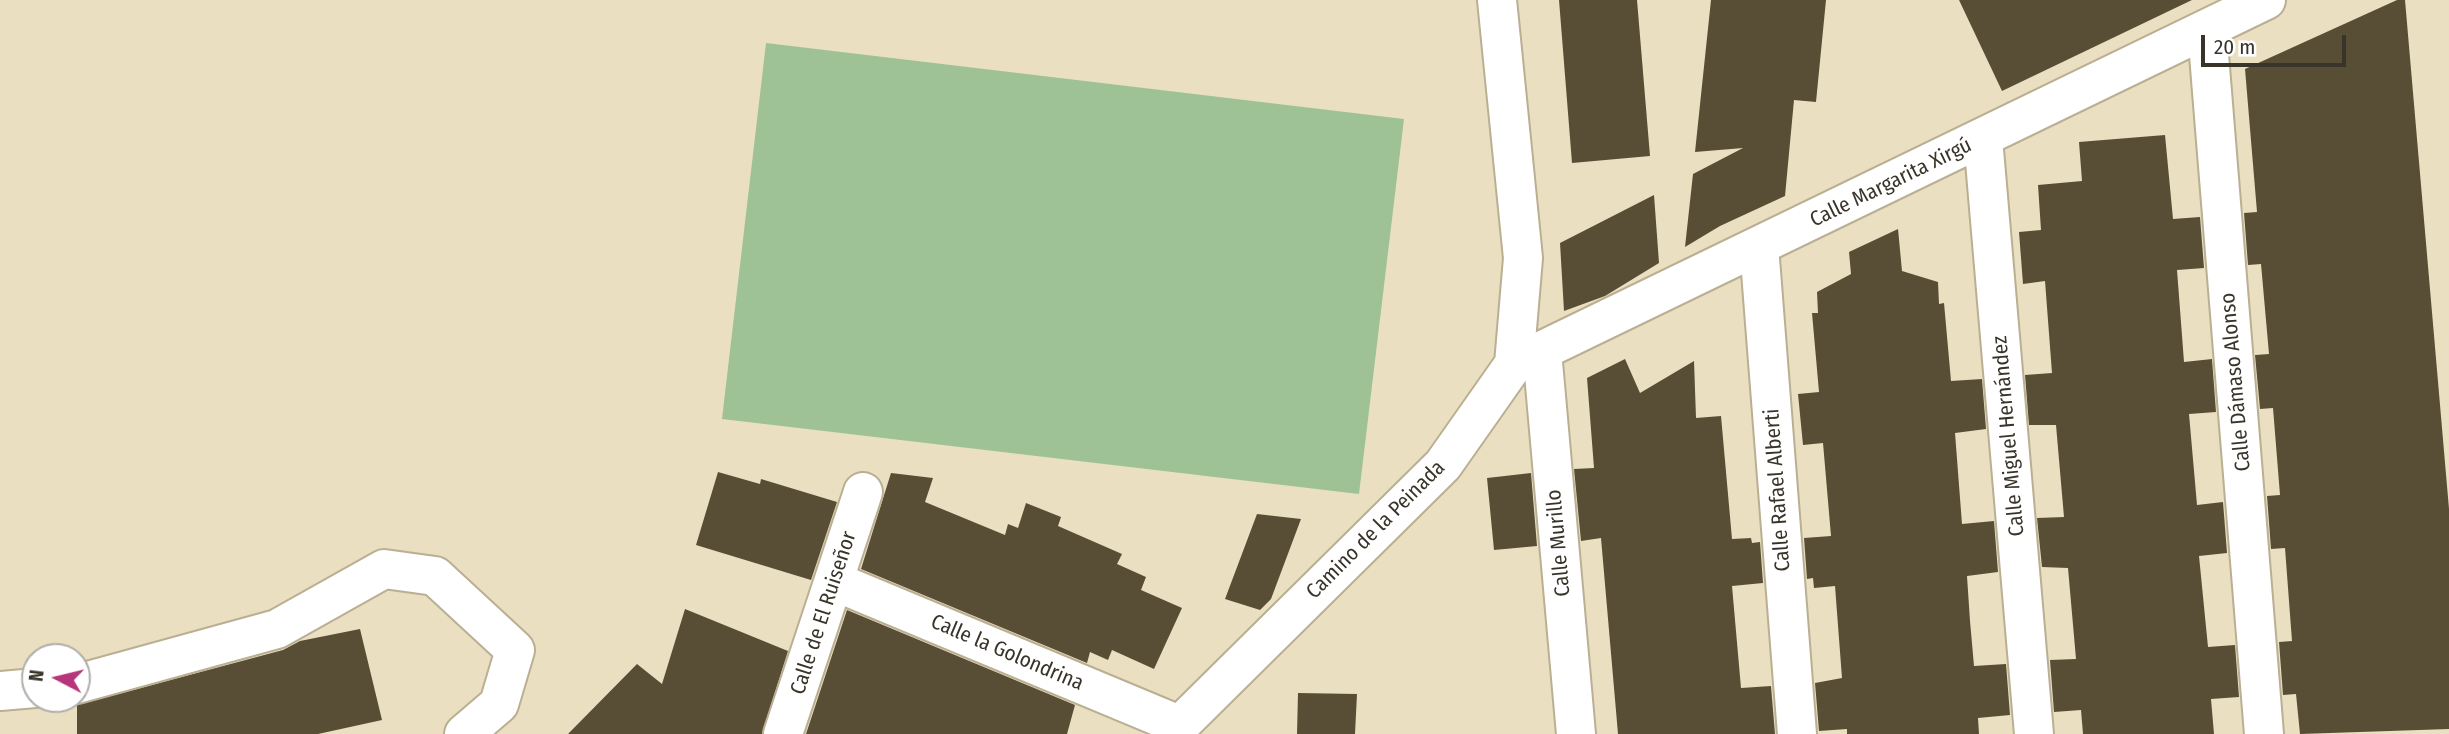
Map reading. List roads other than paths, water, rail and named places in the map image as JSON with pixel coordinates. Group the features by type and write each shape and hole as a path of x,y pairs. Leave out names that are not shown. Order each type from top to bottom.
{"street":[{"path":"1497,0 1523,258 1528,358"},
{"name":"Calle Margarita Xirgú","path":"1528,358 2266,0"},
{"name":"Calle Dámaso Alonso","path":"2207,30 2264,734"},
{"name":"Calle Miguel Hernández","path":"1983,138 2034,734"},
{"name":"Calle Rafael Alberti","path":"1759,246 1797,734"},
{"name":"Camino de la Peinada","path":"1175,729 1443,465 1528,358"},
{"name":"Calle Murillo","path":"1528,358 1576,734"},
{"name":"Calle de El Ruiseñor","path":"783,734 836,582 863,492"},
{"path":"91,680 277,629 384,569 435,576 515,650 499,704 464,734"},
{"name":"Calle la Golondrina","path":"836,582 1175,729"},
{"path":"0,691 21,689"}]}
